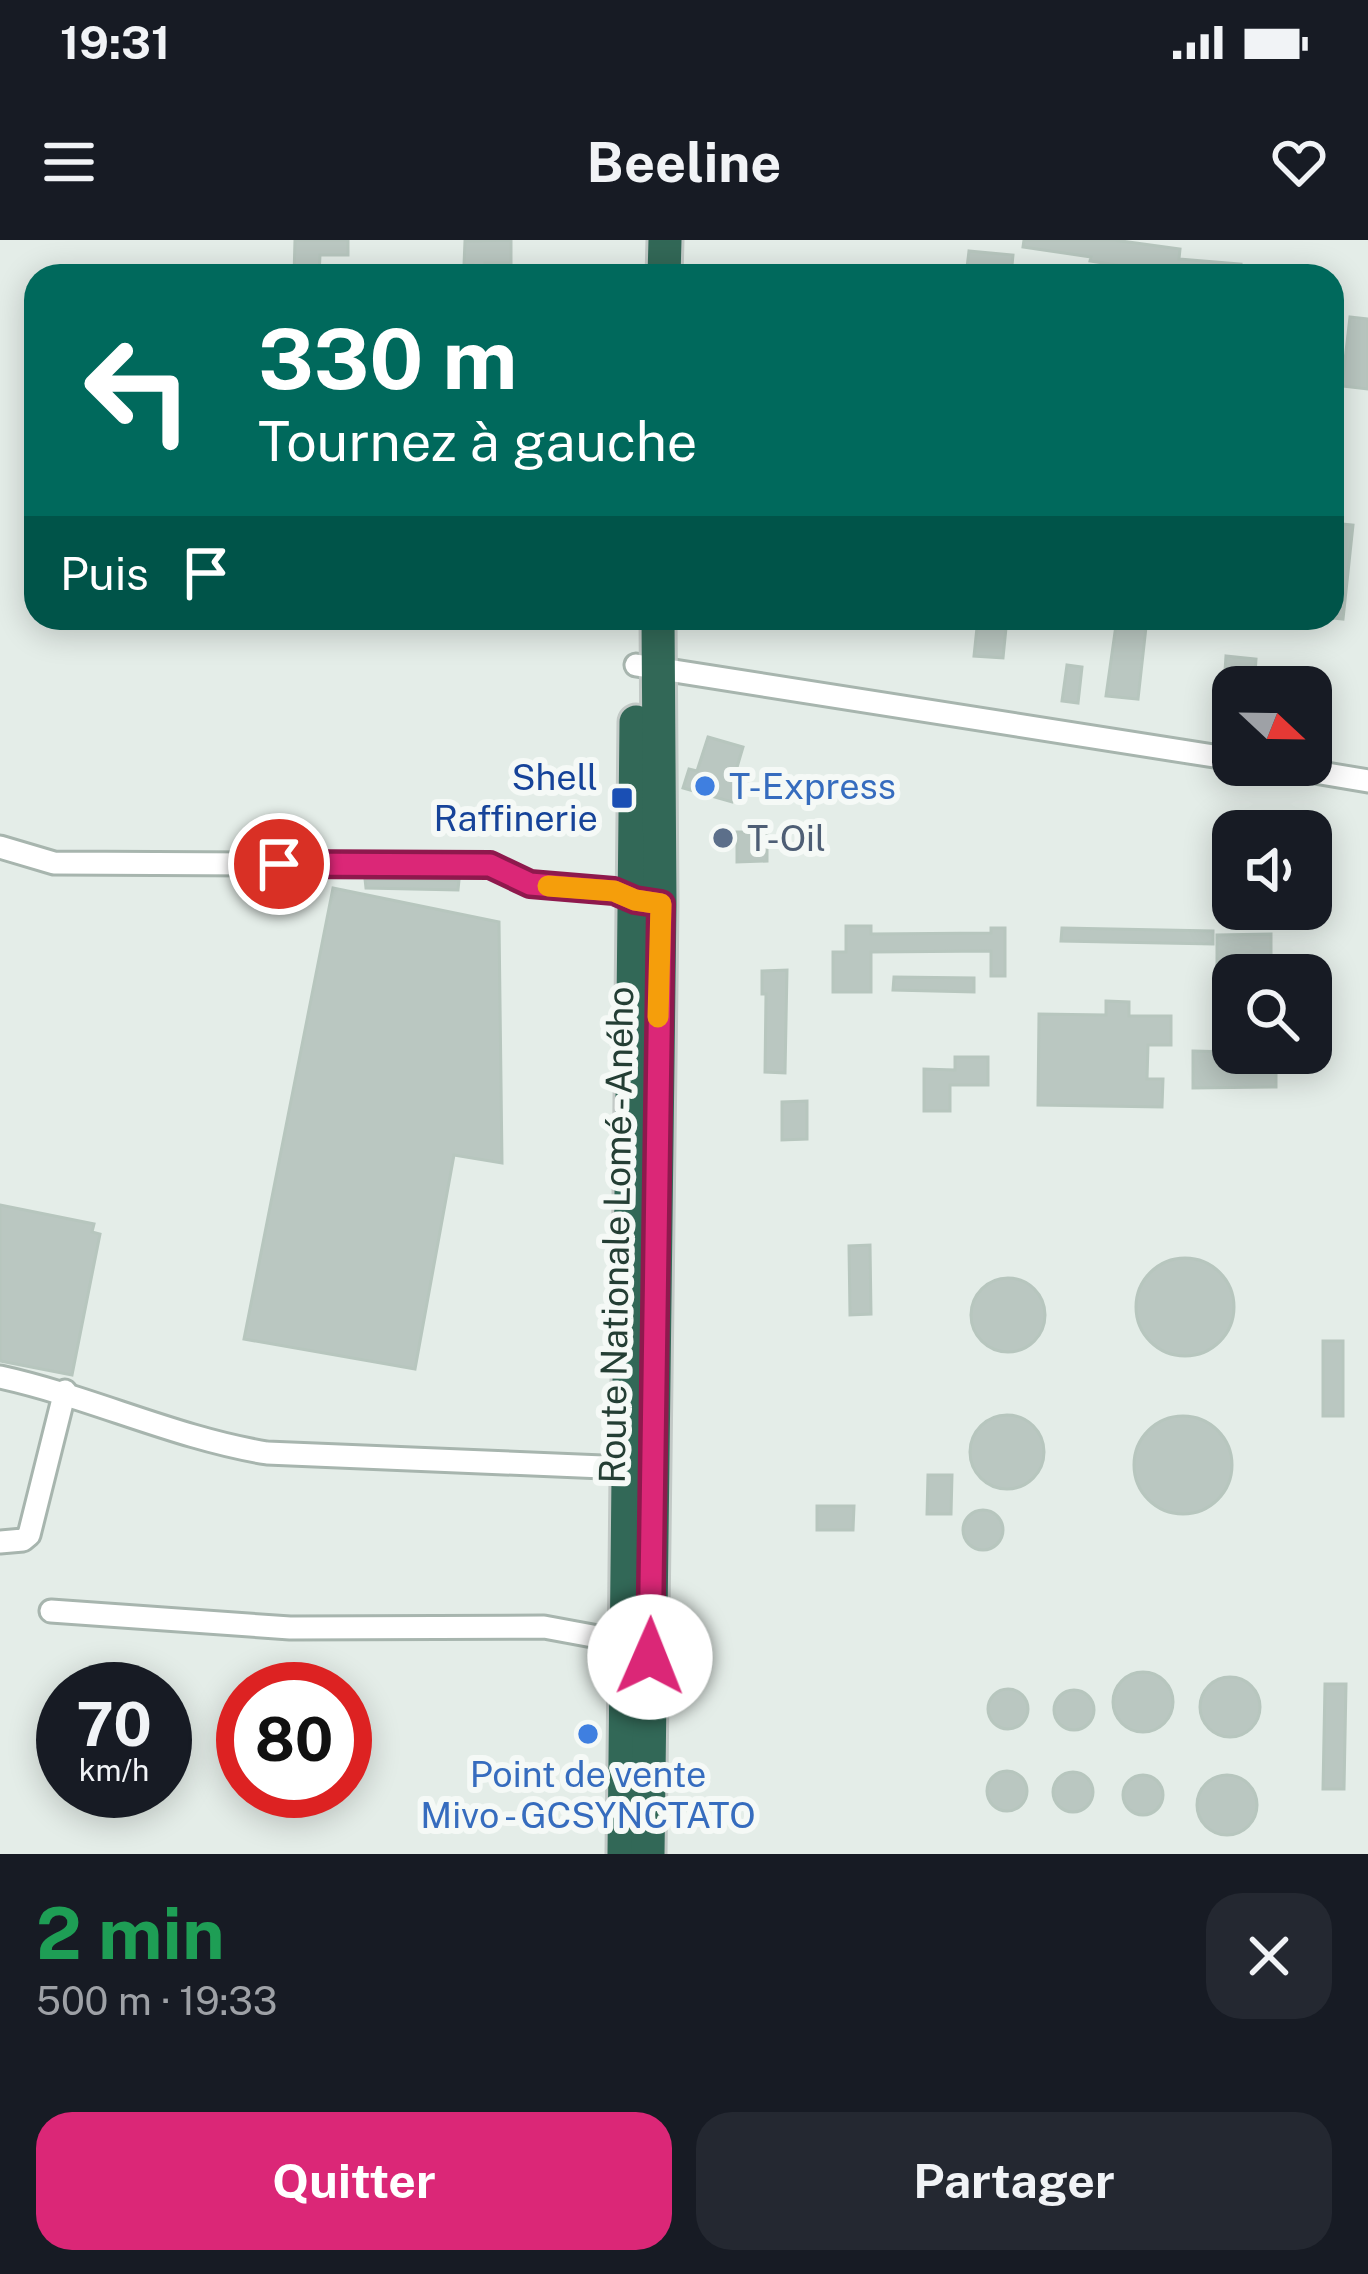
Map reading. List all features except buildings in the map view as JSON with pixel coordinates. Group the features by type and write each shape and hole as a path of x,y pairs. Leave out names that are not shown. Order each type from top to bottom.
{"highway":[{"name":"Route Nationale Lomé - Aného","path":"639,630 647,667 648,1854"},
{"name":"Route Nationale Lomé - Aného","path":"647,667 655,630"},
{"name":"Route Nationale Lomé - Aného","path":"624,1854 627,1468 648,902"}],"street":[{"path":"647,667 1212,756"},
{"path":"1332,775 1368,781"},
{"path":"0,848 54,863 490,865 530,884 614,891 648,902"},
{"path":"0,1377 65,1391 215,1445 267,1454 627,1468"},
{"path":"0,1542 29,1535 65,1391"},
{"path":"52,1611 290,1628 544,1628 625,1642"}],"slow traffic":[{"path":"548,886 614,891 661,904 658,1017"}],"place":[{"name":"T-Express","path":"705,786"},
{"name":"Shell Raffinerie","path":"622,798"},
{"name":"T-Oil","path":"723,838"},
{"name":"Point de vente Mivo - GCSYNCTATO","path":"588,1734"}],"route":[{"path":"279,864 490,865 530,884 614,891 661,904 650,1657"}]}
